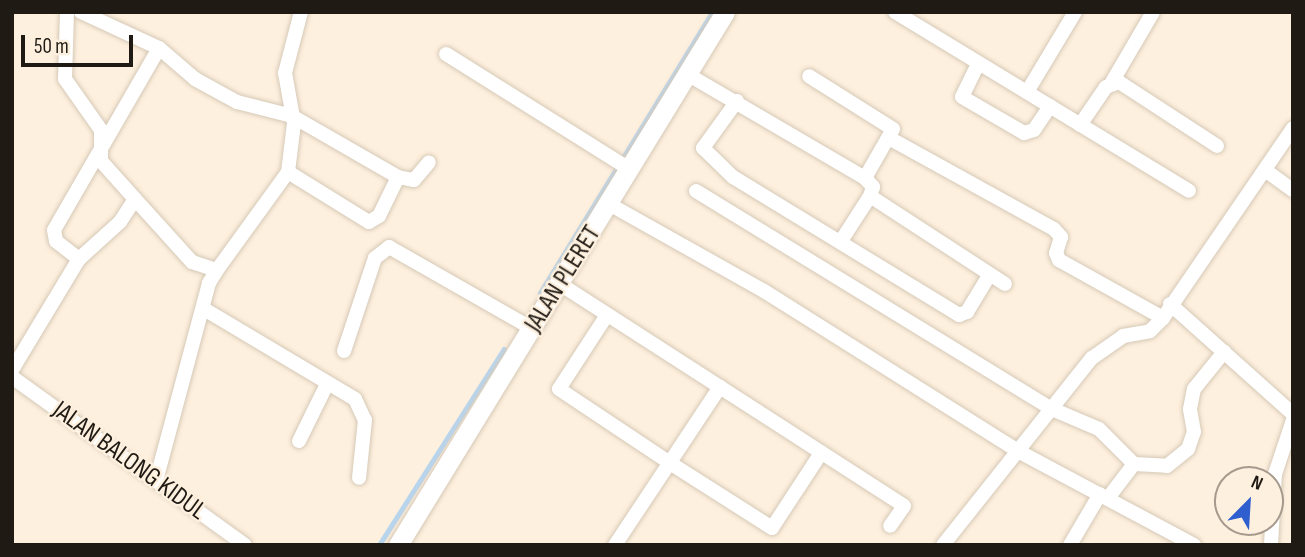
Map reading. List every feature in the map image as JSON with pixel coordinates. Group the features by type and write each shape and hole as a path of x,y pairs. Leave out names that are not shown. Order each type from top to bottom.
{"main road":[{"name":"JALAN PLERET","path":"398,545 533,329 725,12"}],"street":[{"path":"67,12 65,79 101,130 99,150 106,169 192,262 217,270"},
{"path":"81,12 159,48 195,79 237,103 292,116 398,177 414,180 429,162"},
{"path":"156,481 209,283 288,173 292,116 285,73 301,12"},
{"path":"895,12 977,66 1027,92 1189,191"},
{"path":"1027,92 1075,12"},
{"path":"1080,125 1112,82 1153,12"},
{"path":"79,259 57,241 54,230 159,48"},
{"path":"446,54 629,169"},
{"path":"977,66 962,97 1013,126 1031,133 1049,106"},
{"path":"687,74 865,178 873,187 870,196 841,242"},
{"path":"809,76 891,128 889,138 865,178"},
{"path":"1112,82 1119,82 1217,146"},
{"path":"737,102 703,148 706,155 733,177 959,315 967,312 990,274"},
{"path":"943,545 1016,450 1052,410 1092,358 1123,336 1150,331 1167,311 1293,128"},
{"path":"889,138 1054,229 1060,237 1056,253 1059,260 1167,311 1224,352 1293,414"},
{"path":"1265,170 1293,190"},
{"path":"288,173 369,222 379,216 398,177"},
{"path":"696,191 1052,410 1107,434 1134,464 1167,466 1188,449 1194,432 1190,409 1194,389 1224,352"},
{"path":"870,196 1005,284"},
{"path":"12,370 79,259 120,222 135,199"},
{"path":"609,204 764,291 1016,450 1104,496 1178,540 1194,545"},
{"path":"344,351 375,258 389,247 533,329"},
{"path":"560,284 904,506 890,526"},
{"path":"204,309 361,406 365,419 359,478"},
{"path":"607,315 559,389 670,463 772,528 821,453"},
{"name":"JALAN BALONG KIDUL","path":"12,377 245,545"},
{"path":"299,441 327,384"},
{"path":"617,544 720,387"},
{"path":"1271,545 1275,474 1293,420"},
{"path":"1070,545 1104,496 1134,464"}],"waterway":[{"path":"540,293 712,12"},
{"path":"379,545 504,349"}]}
